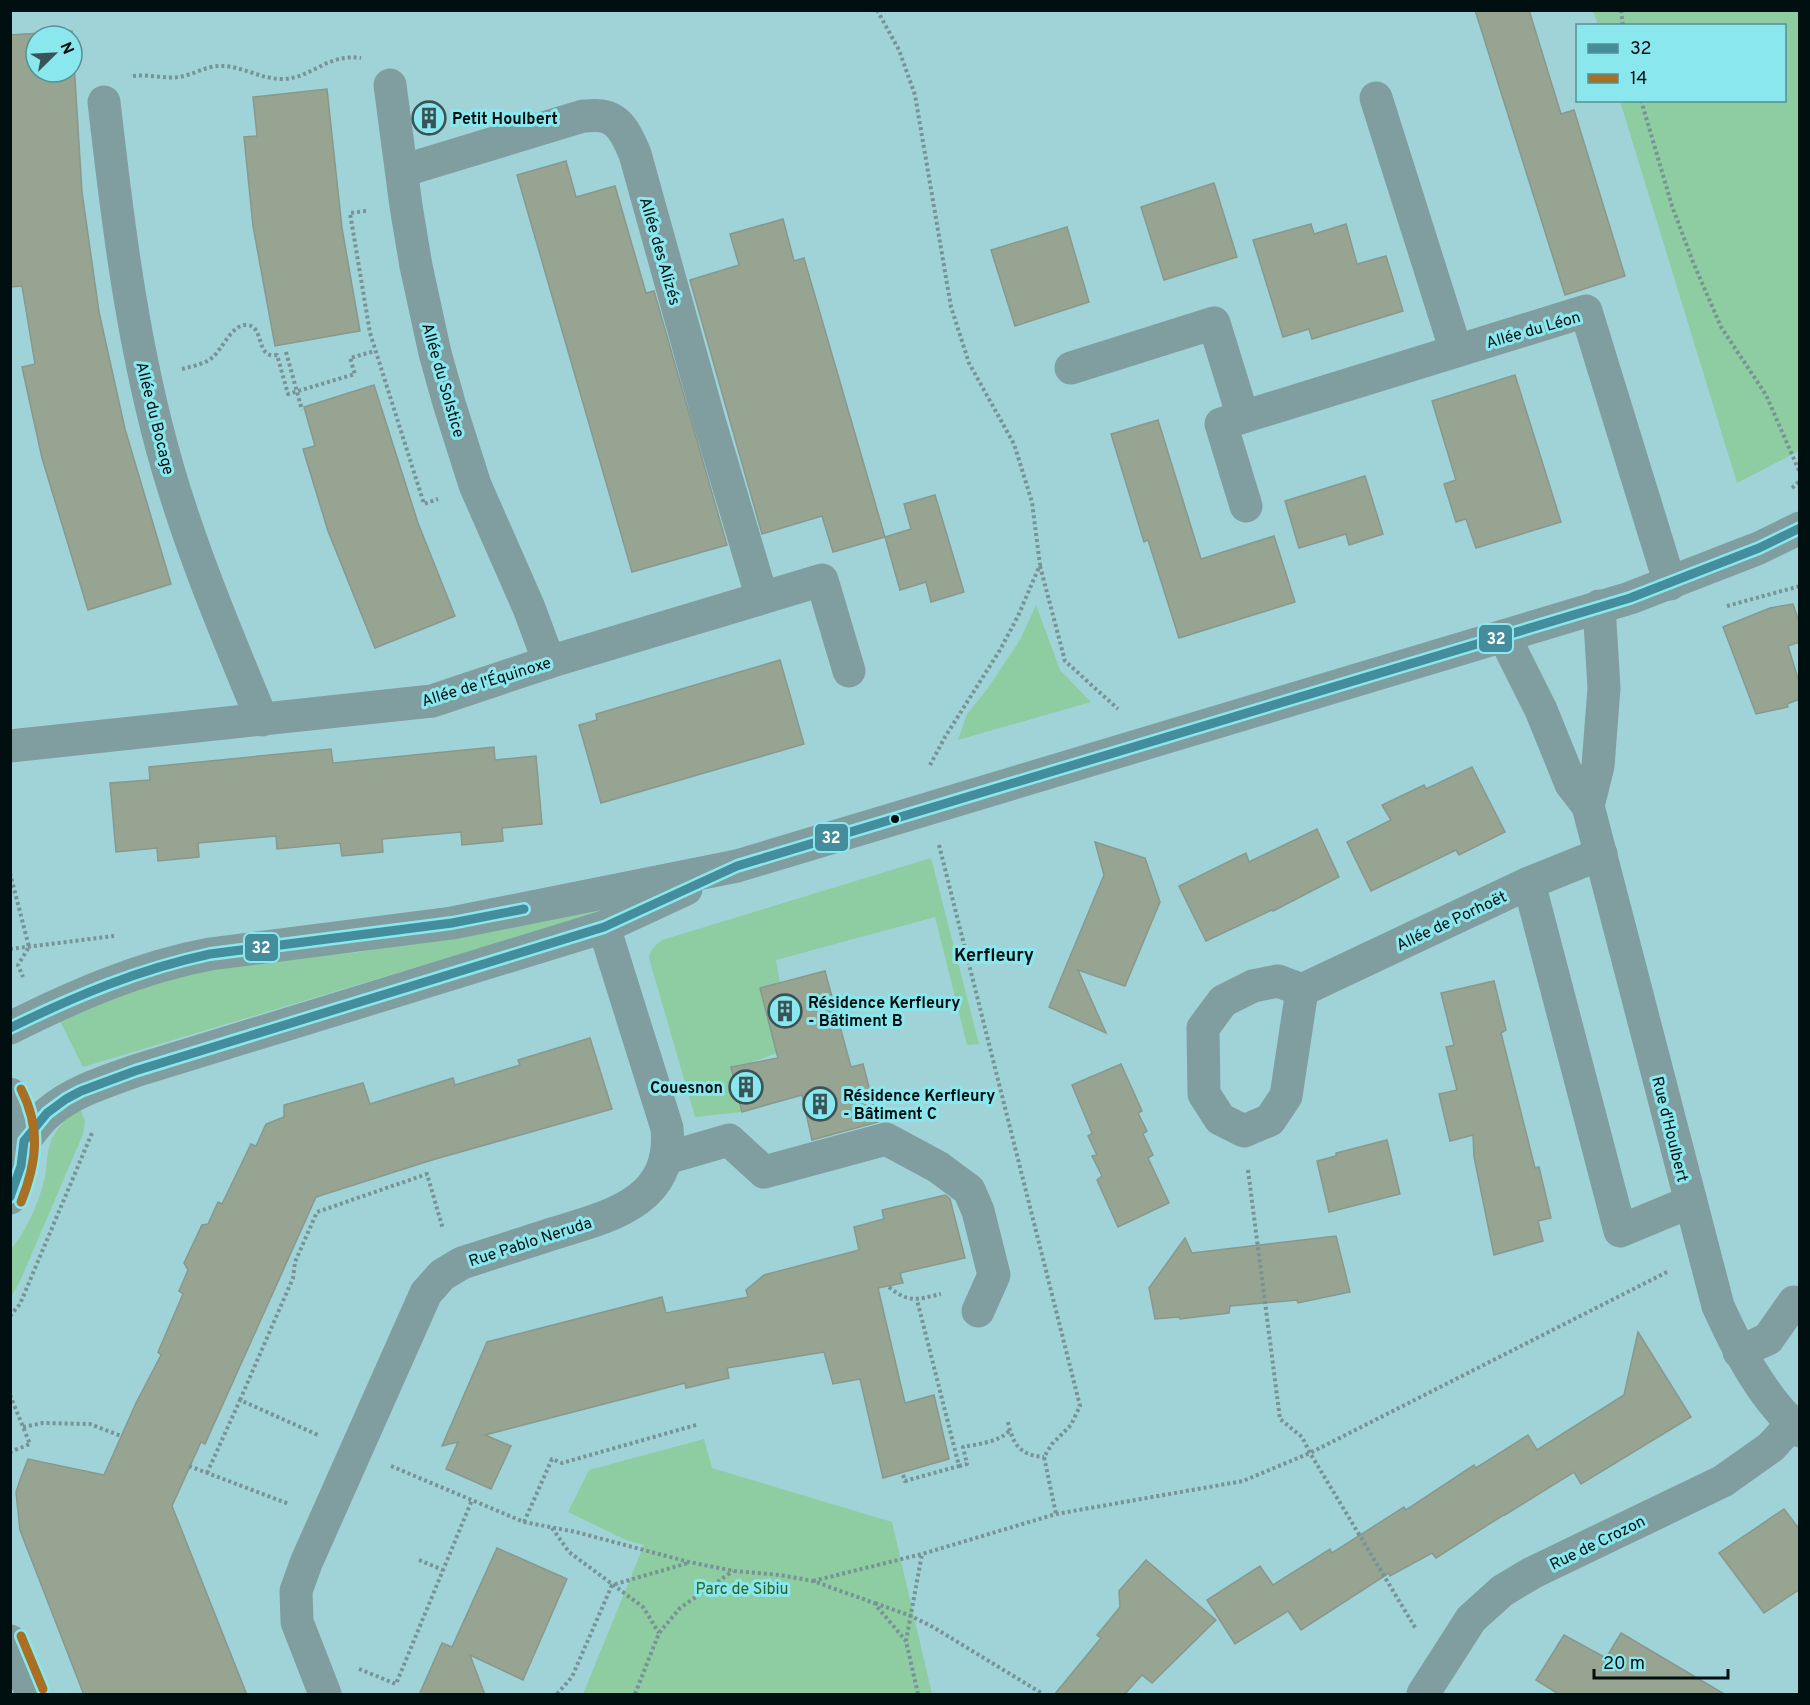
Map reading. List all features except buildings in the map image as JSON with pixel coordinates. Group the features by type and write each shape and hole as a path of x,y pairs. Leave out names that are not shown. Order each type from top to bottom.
{"street":[{"name":"Allée du Solstice","path":"390,85 406,206 420,287 435,353 475,485 530,608 549,662"},
{"path":"1376,98 1436,252 1456,351"},
{"name":"Allée du Bocage","path":"104,102 127,283 145,377 167,468 196,556 262,720"},
{"name":"Allée des Alizés","path":"402,171 583,116 603,116 616,123 626,133 635,154 762,598"},
{"name":"Allée du Léon","path":"1246,506 1221,424 1586,311 1670,584"},
{"path":"1071,368 1214,323 1243,417"},
{"path":"10,1028 139,971 176,960 452,923 736,866 1670,584 1759,548 1800,528"},
{"name":"Allée de l'Équinoxe","path":"10,746 432,701 549,662 822,580 849,671"},
{"name":"Rue d'Houlbert","path":"1588,806 1598,766 1605,688 1599,606"},
{"name":"Rue d'Houlbert","path":"1504,636 1541,710 1571,784 1588,806 1718,1306 1739,1352 1760,1386 1796,1427"},
{"name":"Allée de Porhoët","path":"1302,990 1529,883 1601,854"},
{"path":"24,1141 47,1113 81,1091 135,1071 604,927 736,866"},
{"path":"1529,883 1620,1231 1690,1202"},
{"name":"Rue Pablo Neruda","path":"321,1682 297,1622 296,1591 306,1563 426,1293 442,1275 462,1263 604,1218 629,1206 647,1191 660,1173 666,1158 669,1145 667,1128 604,927"},
{"path":"1278,981 1302,990 1286,1096 1270,1120 1244,1131 1220,1119 1204,1094 1203,1028 1223,1001 1253,986 1278,981"},
{"path":"10,1094 20,1118 24,1141 21,1166 10,1198"},
{"path":"666,1158 729,1140 764,1172 886,1139 938,1167 969,1190 978,1211 994,1275 978,1311"},
{"path":"1739,1352 1768,1339 1794,1302"},
{"name":"Rue de Crozon","path":"1430,1692 1447,1656 1471,1618 1502,1591 1532,1573 1724,1481 1796,1427"},
{"path":"10,1641 32,1695"}],"path":[{"path":"877,10 899,50 915,95 951,307 969,363 1014,444 1032,502 1040,565 1065,661 1121,712 1109,715"},
{"path":"104,102 96,95 119,80 135,75 168,78 218,66 281,79 303,74 339,57 359,57 379,65 390,85"},
{"path":"1642,102 1672,206 1720,327 1766,395 1800,473"},
{"path":"406,206 350,213 370,333 424,504 475,485"},
{"path":"145,377 195,366 209,360 215,356 235,329 243,325 255,329 266,353 271,356 277,355 288,394 355,374 350,358 375,351"},
{"path":"286,352 302,410"},
{"path":"1788,492 1800,481"},
{"path":"938,768 927,771 945,736 1000,650 1018,616 1040,565"},
{"path":"1724,607 1800,586"},
{"path":"930,808 1080,1406 1071,1425 1052,1444 1044,1456 1056,1514"},
{"path":"10,873 29,947 18,965 25,981"},
{"path":"10,949 122,935"},
{"path":"10,1316 20,1304 96,1124"},
{"path":"1244,1131 1280,1419 1302,1437 1426,1646 1447,1656"},
{"path":"207,1473 293,1278 295,1262 317,1212 427,1174 444,1233 462,1263"},
{"path":"813,1581 922,1554 1056,1514 1243,1481 1310,1453 1703,1254"},
{"path":"889,1287 896,1293 914,1301 925,1298"},
{"path":"917,1300 959,1466"},
{"path":"10,1395 30,1444 10,1452"},
{"path":"240,1400 356,1452 524,1522 689,1562 734,1571 780,1575 813,1581 911,1616 933,1627 1043,1695"},
{"path":"1008,1422 1011,1438 1018,1447 1031,1456 1044,1456"},
{"path":"23,1427 43,1423 90,1424 121,1437"},
{"path":"524,1522 552,1459 562,1463 696,1425"},
{"path":"903,1475 905,1481 968,1464 963,1447 1005,1436 1010,1430"},
{"path":"189,1466 326,1519"},
{"path":"321,1682 339,1661 396,1684 472,1500"},
{"path":"551,1527 569,1552 643,1607 659,1633"},
{"path":"918,1695 906,1641 922,1554"},
{"path":"419,1560 443,1570"},
{"path":"557,1695 572,1677 612,1585 689,1562"},
{"path":"634,1695 659,1633 681,1608 734,1571"},
{"path":"874,1603 906,1641"}],"green space":[{"path":"1593,11 1799,11 1799,451 1737,483 1620,102 1786,102 1786,24 1598,24"},
{"path":"1036,605 1060,670 1091,702 958,740 967,714 988,688 1020,640"},
{"path":"931,858 979,1044 967,1045 935,917 776,960 780,983 760,988 777,1053 750,1063 733,1066 742,1112 695,1117 649,958 653,948 662,940"},
{"path":"604,900 610,909 83,1067 59,1019 163,974 232,964 361,952"},
{"path":"80,1108 85,1122 83,1134 21,1279 11,1297 11,1249 31,1217 38,1199 44,1181 52,1138 62,1124"},
{"name":"Parc de Sibiu","path":"704,1439 712,1468 892,1522 932,1694 583,1694 644,1545 626,1540 568,1512 589,1470"}],"transit line":[{"name":"32","path":"10,1197 21,1166 24,1141 47,1113 81,1091 135,1071 604,927 737,866 1630,598 1759,548 1800,528"},
{"name":"32","path":"10,1028 108,985 184,960 210,954 452,923 524,909"},
{"name":"14","path":"21,1089 32,1117 34,1131 31,1173 21,1202"},
{"name":"14","path":"21,1636 43,1689"}],"place":[{"name":"Petit Houlbert","path":"429,118"},
{"name":"Résidence Kerfleury - Bâtiment B","path":"785,1011"},
{"name":"Couesnon","path":"746,1087"},
{"name":"Résidence Kerfleury - Bâtiment C","path":"820,1104"}],"district":[{"name":"Kerfleury","path":"994,955"}]}
